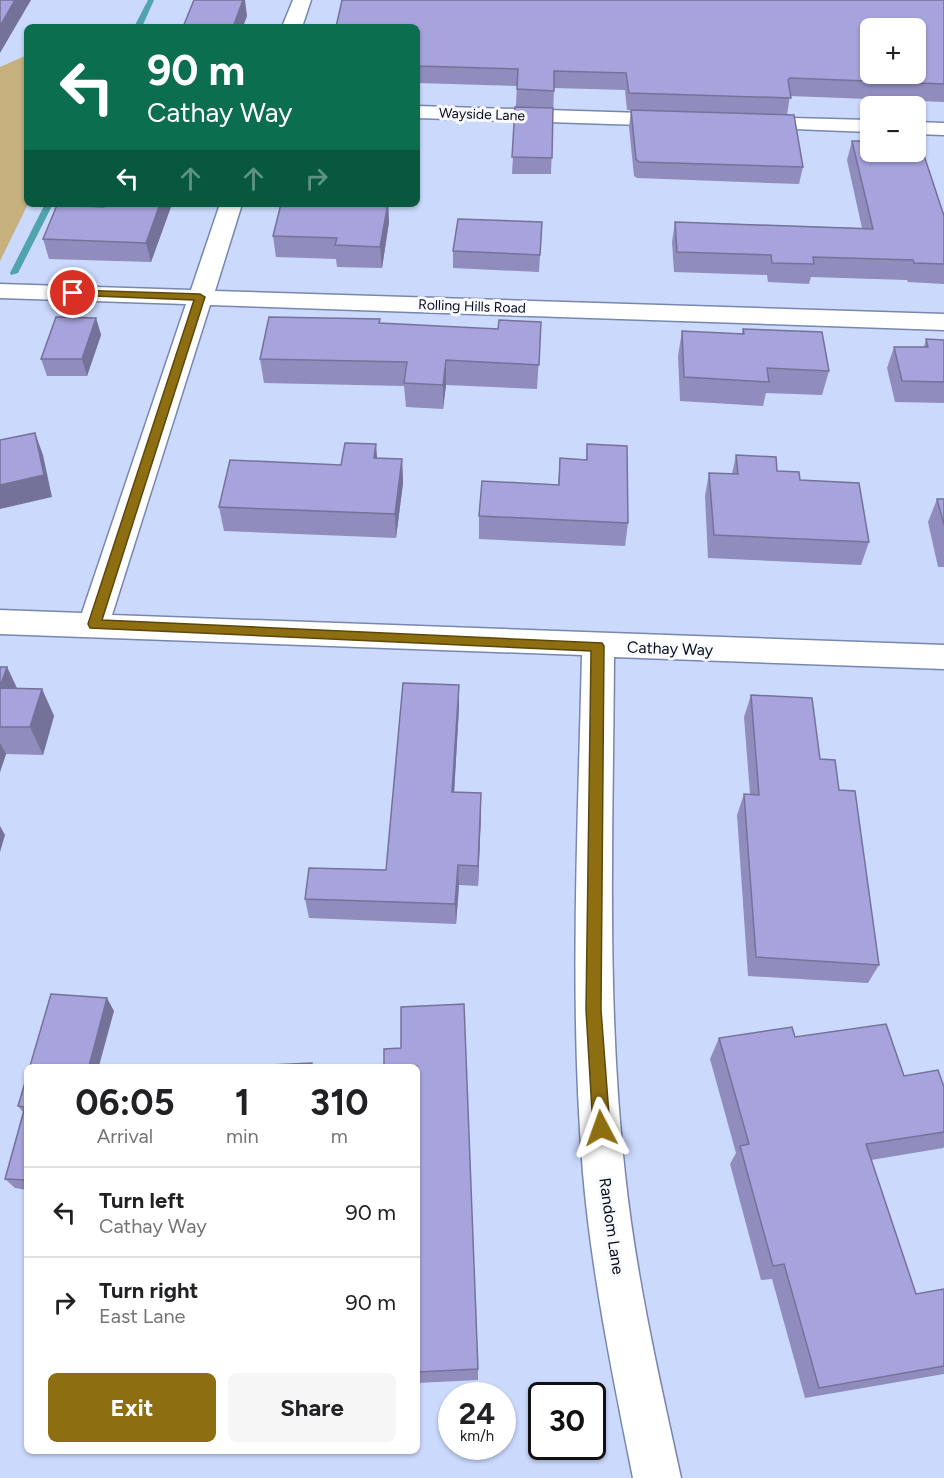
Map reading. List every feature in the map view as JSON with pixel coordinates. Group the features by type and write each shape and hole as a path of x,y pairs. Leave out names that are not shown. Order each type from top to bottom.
{"street":[{"path":"293,24 302,0"},
{"name":"Wayside Lane","path":"420,112 691,121"},
{"path":"727,122 860,126"},
{"path":"926,128 944,129"},
{"path":"94,624 230,207"},
{"name":"Rolling Hills Road","path":"0,291 944,322"},
{"name":"Cathay Way","path":"0,622 598,646 944,657"},
{"name":"Random Lane","path":"598,646 594,1010 604,1175 625,1327 657,1478"}],"shaded area":[{"path":"24,56 24,207 27,207 0,261 0,67"}],"building":[{"path":"0,0 15,0 0,26"},
{"path":"194,0 243,0 234,24 184,24"},
{"path":"342,0 944,0 944,84 926,83 926,18 860,18 860,81 790,78 788,80 791,98 629,93 626,73 554,71 554,91 517,89 518,69 420,66 420,24 337,24"},
{"path":"515,107 553,108 552,158 512,157"},
{"path":"631,110 794,115 803,167 639,162 636,159"},
{"path":"852,141 860,141 860,162 926,161 944,216 944,264 914,263 913,260 813,257 814,264 772,263 771,255 677,252 675,222 873,229"},
{"path":"56,207 159,207 146,243 43,239"},
{"path":"280,207 387,207 380,247 335,245 337,238 273,236"},
{"path":"458,219 542,222 540,255 453,251"},
{"path":"56,317 96,318 82,359 41,359"},
{"path":"269,317 380,319 379,323 498,329 499,320 541,322 539,365 446,360 443,385 404,383 407,362 260,359"},
{"path":"743,329 822,332 829,371 767,368 769,382 684,377 682,331 744,334"},
{"path":"926,339 944,340 944,382 902,381 894,347 928,347"},
{"path":"35,433 44,475 0,485 0,440"},
{"path":"345,443 376,444 374,458 402,459 395,514 219,507 230,460 341,465"},
{"path":"587,444 627,446 628,523 479,516 482,481 559,485 560,458 587,460"},
{"path":"736,455 776,457 777,471 799,472 800,480 859,483 869,542 714,535 709,473 738,474"},
{"path":"937,499 944,499 944,525"},
{"path":"0,667 7,667 0,687"},
{"path":"403,683 459,685 452,792 481,793 478,866 458,865 455,904 305,899 309,868 386,870"},
{"path":"0,688 42,689 30,727 0,727"},
{"path":"751,695 812,698 820,759 835,760 839,790 855,791 879,965 756,957 744,794 759,795"},
{"path":"51,994 107,998 90,1064 31,1064"},
{"path":"464,1004 478,1369 420,1372 420,1064 384,1064 384,1049 401,1048 401,1007"},
{"path":"886,1024 904,1076 938,1070 944,1087 944,1132 866,1144 916,1294 944,1289 944,1366 819,1388 784,1264 773,1266 740,1146 749,1144 719,1038 792,1027 795,1037"},
{"path":"24,1086 24,1107 18,1106"},
{"path":"24,1111 24,1180 5,1179"}],"waterway":[{"path":"139,24 151,0"},
{"path":"14,273 47,207"}],"route":[{"path":"73,293 200,297 94,624 598,646 594,1010 601,1128"}]}
